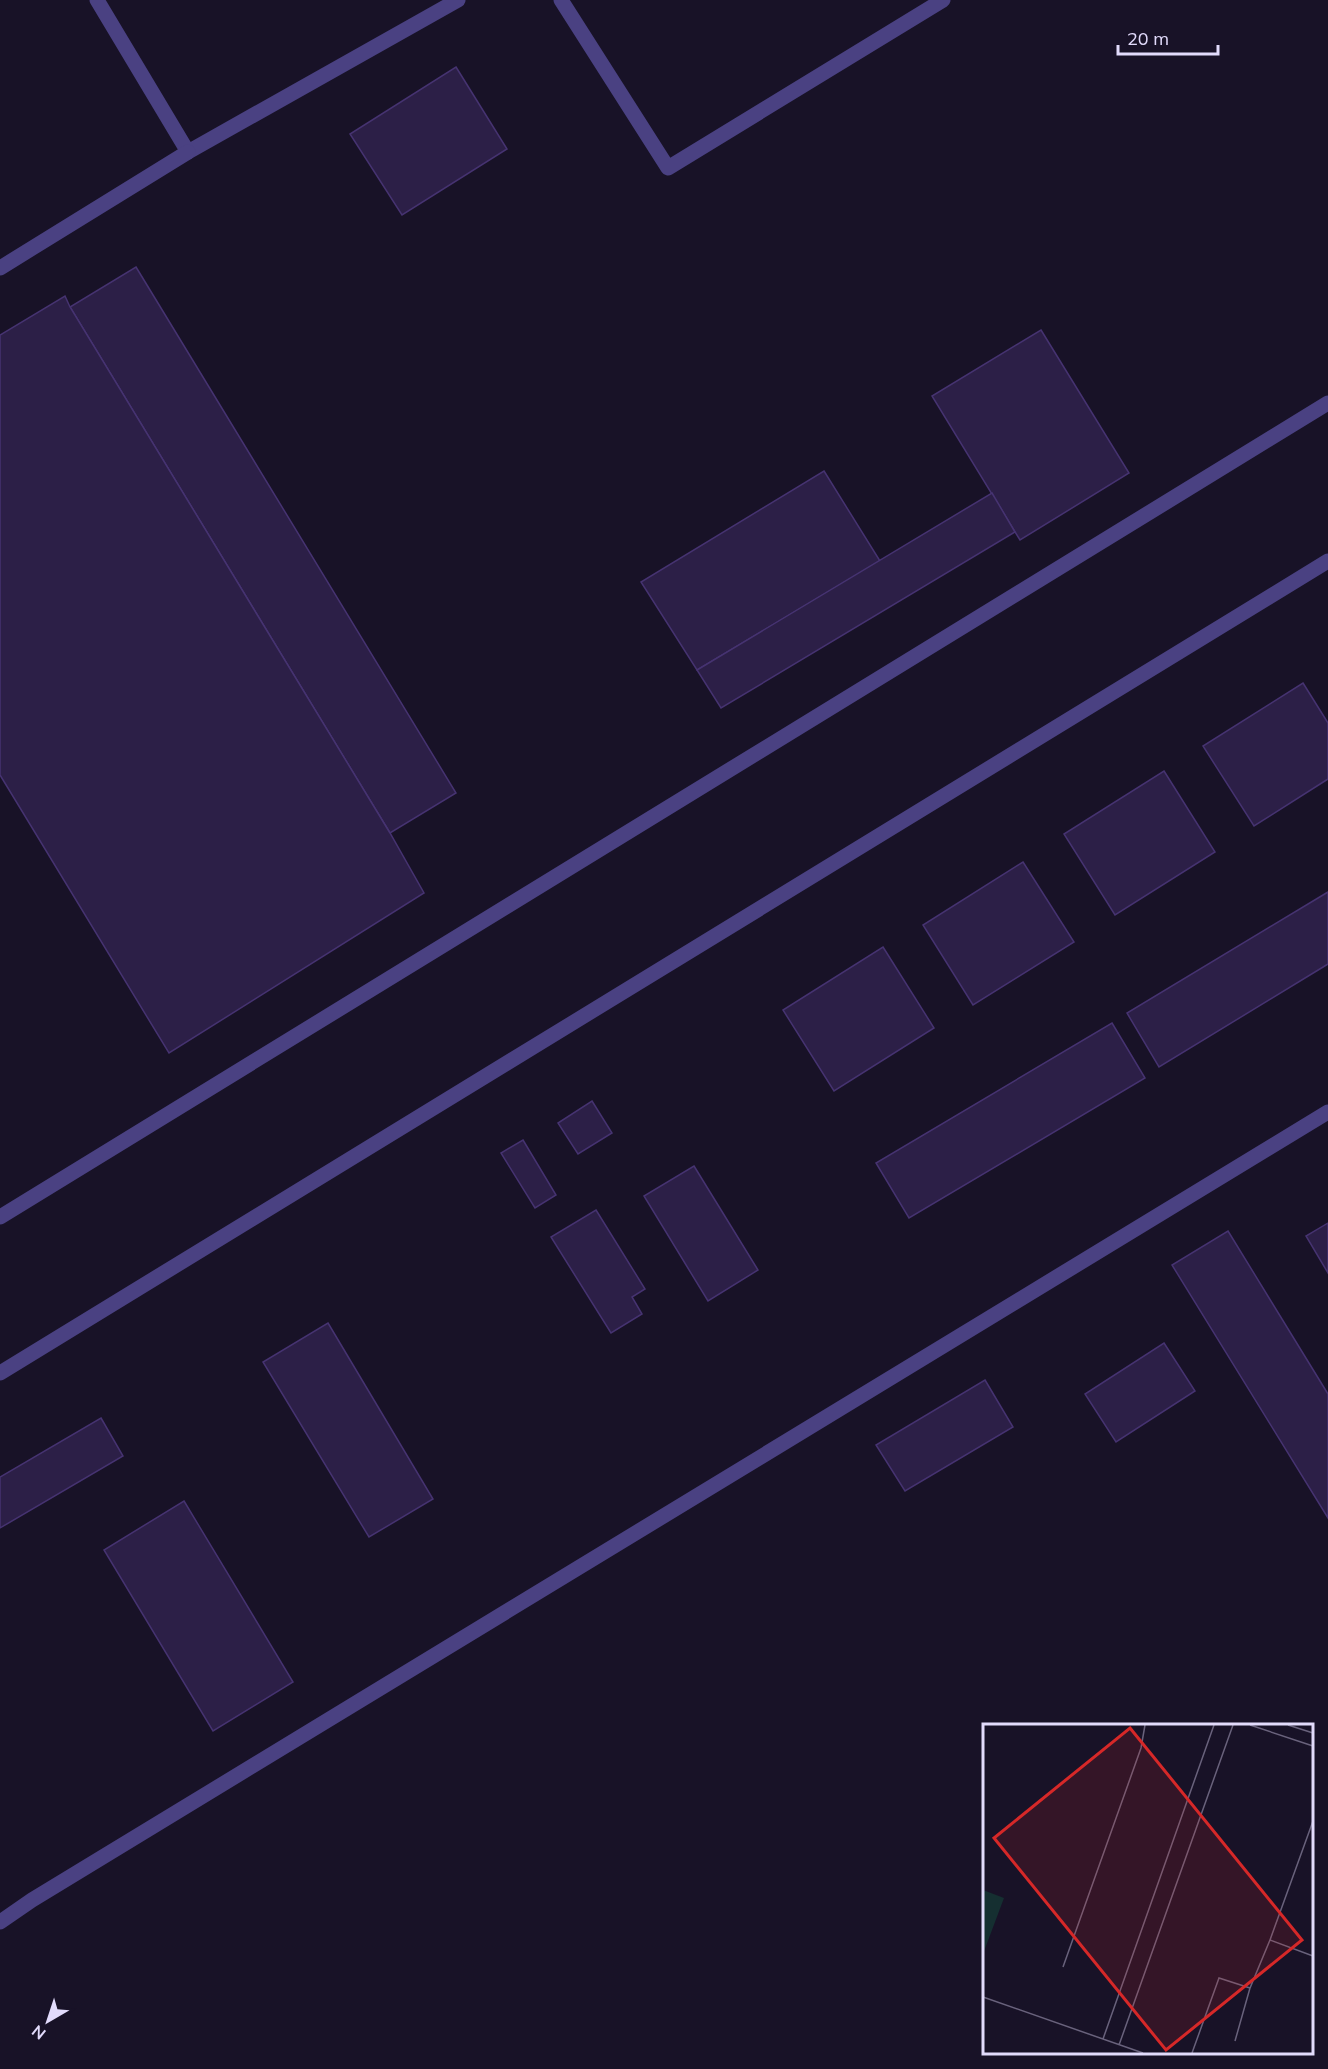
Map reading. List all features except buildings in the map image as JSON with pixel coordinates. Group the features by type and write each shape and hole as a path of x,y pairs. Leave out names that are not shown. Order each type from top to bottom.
{"lane":[{"path":"98,0 188,152"},
{"path":"0,268 188,152 458,0"},
{"path":"561,0 668,168 943,0"},
{"path":"0,1216 1328,403"},
{"path":"0,1373 1328,561"},
{"path":"0,1922 1328,1112"}]}
